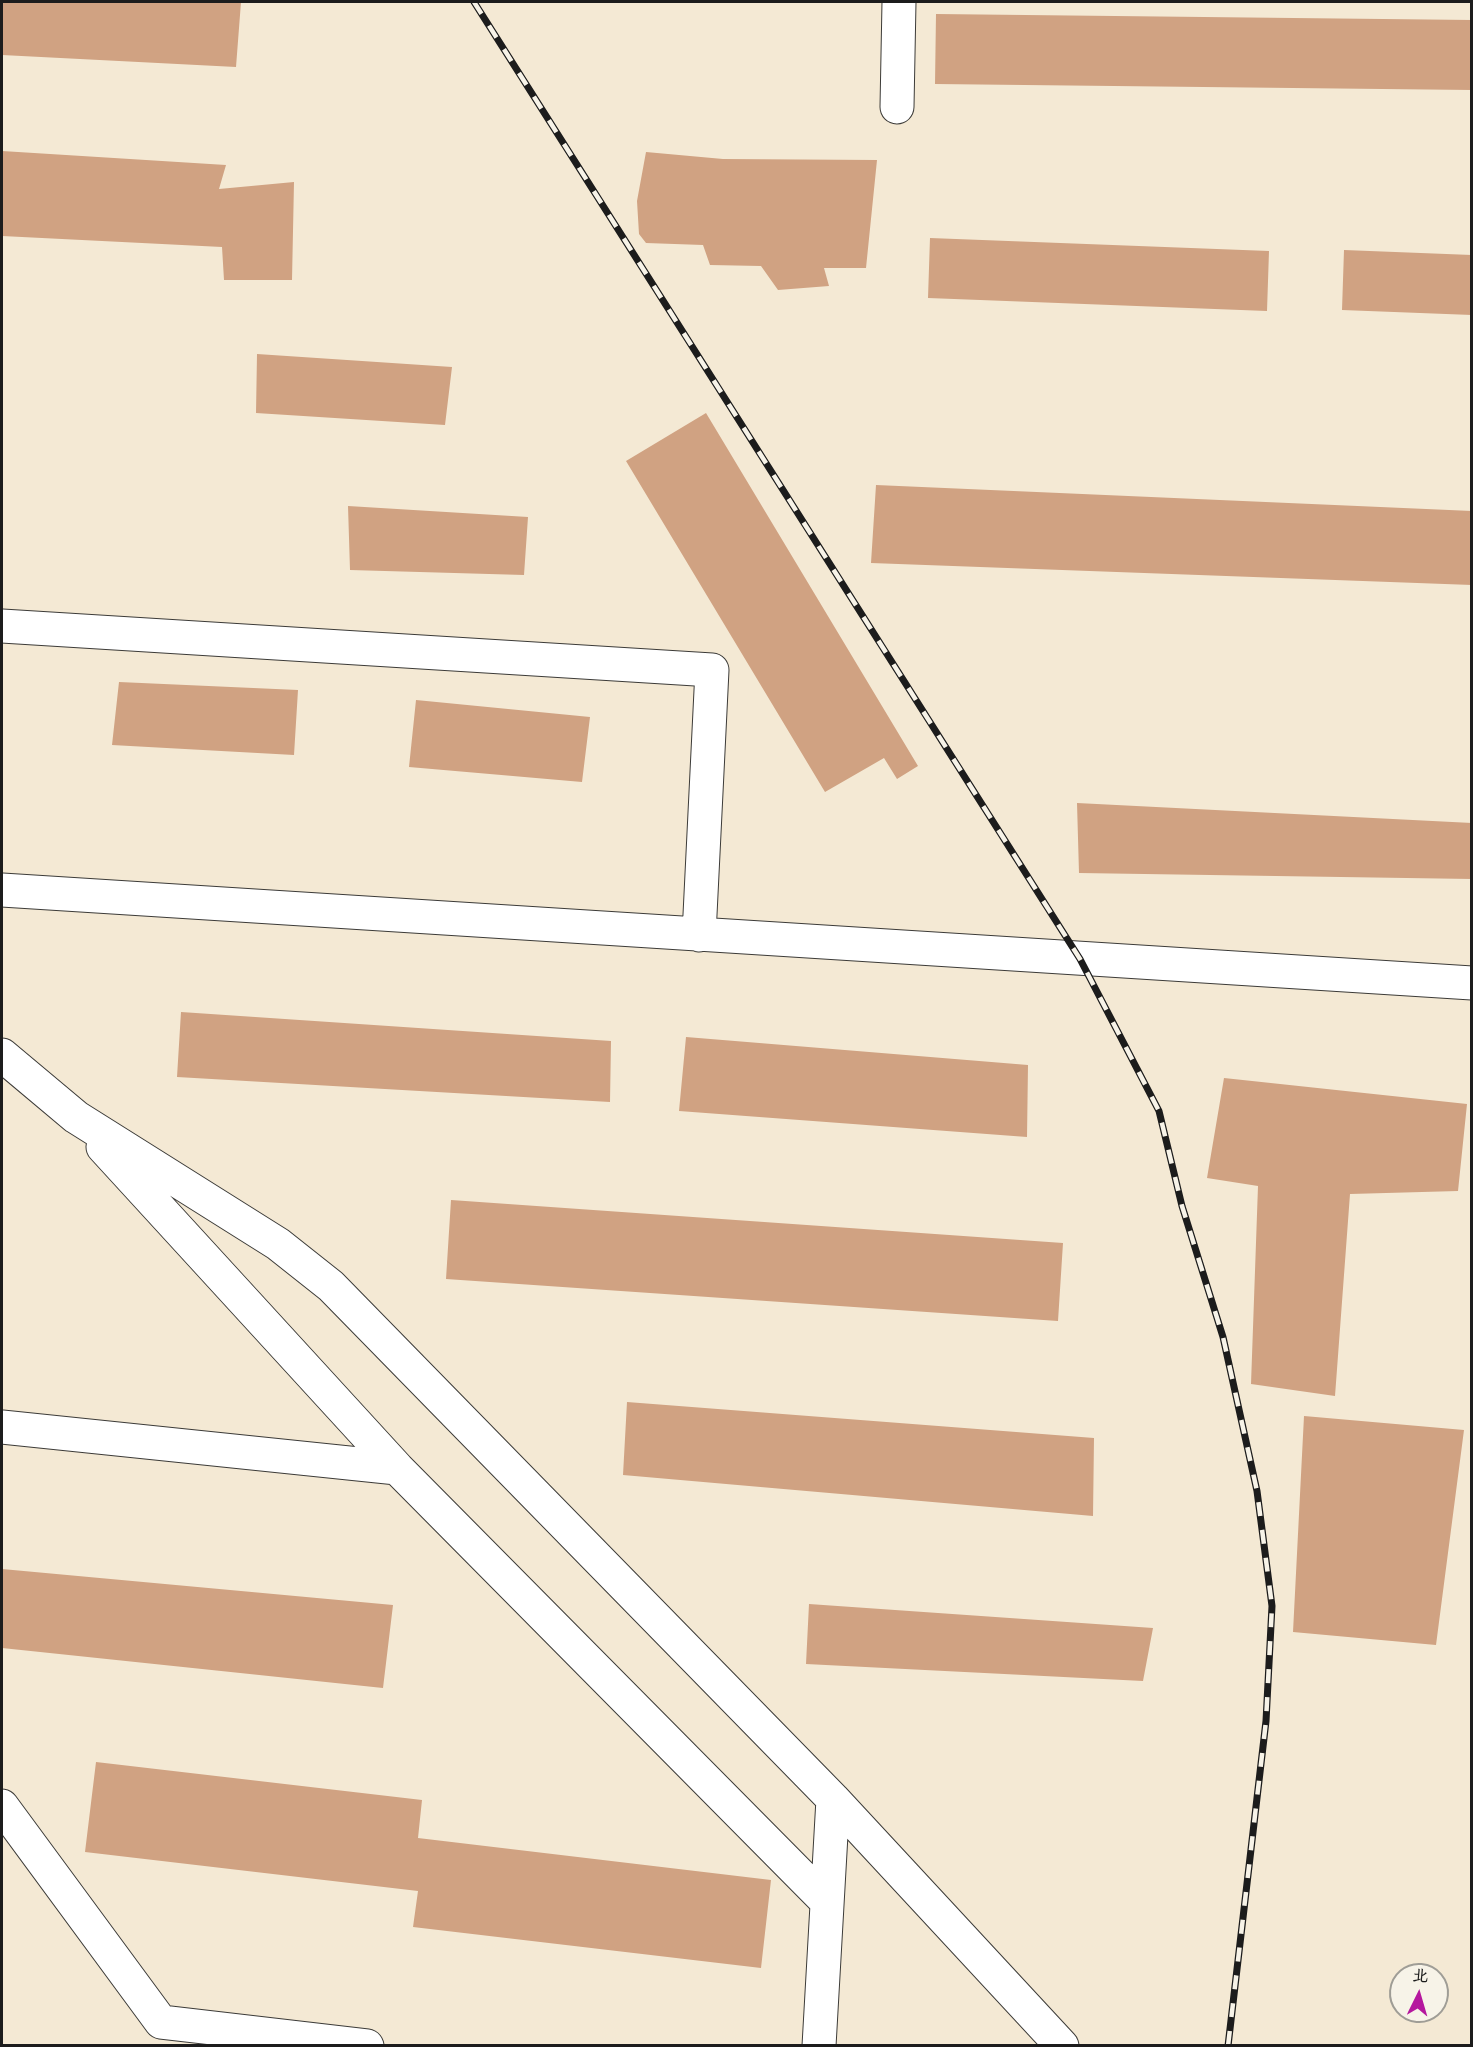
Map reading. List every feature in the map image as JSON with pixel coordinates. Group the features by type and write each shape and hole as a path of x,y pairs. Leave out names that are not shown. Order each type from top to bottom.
{"street":[{"path":"897,107 899,2"},
{"path":"2,626 712,670 699,935"},
{"path":"2,890 1472,983"},
{"path":"2,1055 76,1117 397,1468 827,1902"},
{"path":"76,1117 278,1244 331,1286 833,1799 1062,2046"},
{"path":"2,1427 397,1468"},
{"path":"819,2046 833,1799"},
{"path":"2,1806 160,2022 367,2046"}],"building":[{"path":"2,2 241,2 236,67 2,55"},
{"path":"936,14 1472,20 1472,90 935,84"},
{"path":"2,151 226,165 219,189 294,182 292,280 224,280 222,247 2,236"},
{"path":"646,152 723,159 877,160 866,268 824,268 829,286 778,290 761,266 710,265 703,245 646,243 639,234 637,201"},
{"path":"930,238 1269,251 1267,311 928,298"},
{"path":"1344,250 1472,255 1472,315 1342,310"},
{"path":"257,354 452,367 445,425 256,413"},
{"path":"706,413 918,766 897,779 884,758 825,792 626,461"},
{"path":"876,485 1472,511 1472,585 871,563"},
{"path":"348,506 528,517 524,575 350,570"},
{"path":"119,682 298,690 294,755 112,745"},
{"path":"416,700 590,717 582,782 409,767"},
{"path":"1077,803 1472,823 1472,879 1079,873"},
{"path":"181,1012 611,1041 610,1102 177,1077"},
{"path":"686,1037 1028,1065 1027,1137 679,1111"},
{"path":"1224,1078 1467,1104 1458,1191 1350,1194 1335,1396 1251,1384 1258,1186 1207,1178"},
{"path":"451,1200 1063,1243 1058,1321 446,1279"},
{"path":"627,1402 1094,1438 1093,1516 623,1475"},
{"path":"1304,1416 1464,1430 1436,1645 1293,1632"},
{"path":"2,1569 393,1605 383,1688 2,1648"},
{"path":"809,1604 1153,1628 1143,1681 806,1664"},
{"path":"96,1762 422,1800 418,1838 771,1880 761,1968 413,1927 418,1891 85,1852"}],"railway":[{"path":"474,2 1080,959 1159,1111 1182,1206 1223,1337 1257,1491 1272,1606 1266,1721 1228,2046"}]}
